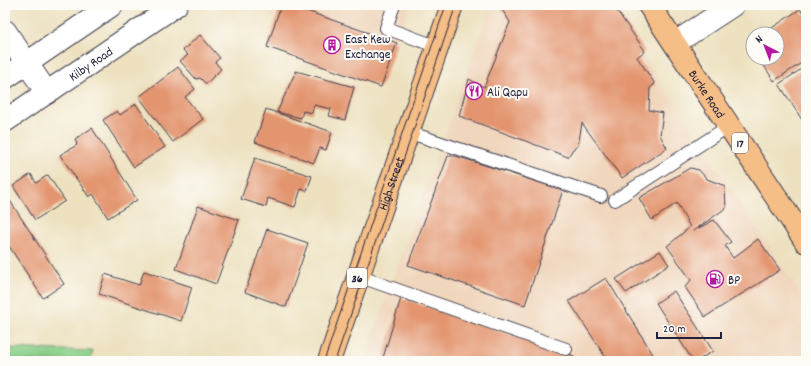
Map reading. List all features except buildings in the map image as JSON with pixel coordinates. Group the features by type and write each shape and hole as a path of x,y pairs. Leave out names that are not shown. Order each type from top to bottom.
{"main road":[{"name":"High Street","path":"329,361 452,5"},
{"name":"Burke Road","path":"650,5 806,242"}],"street":[{"path":"5,78 112,5"},
{"name":"Kilby Road","path":"5,121 176,5"},
{"path":"675,43 733,5"},
{"path":"5,32 47,92"}],"lane":[{"path":"394,5 386,28 438,47"},
{"path":"615,200 729,126"},
{"path":"408,132 601,196"},
{"path":"358,276 566,349"}],"shaded area":[{"path":"277,5 409,5 395,49"},
{"path":"491,5 609,5 806,302 806,361 364,361"}],"green space":[{"path":"5,348 93,351 90,361 5,361"}],"tram line":[{"path":"324,361 446,5"},
{"path":"335,361 456,5"}],"place":[{"name":"East Kew Exchange","path":"332,45"},
{"name":"Ali Qapu","path":"474,91"},
{"name":"BP","path":"715,279"}]}
